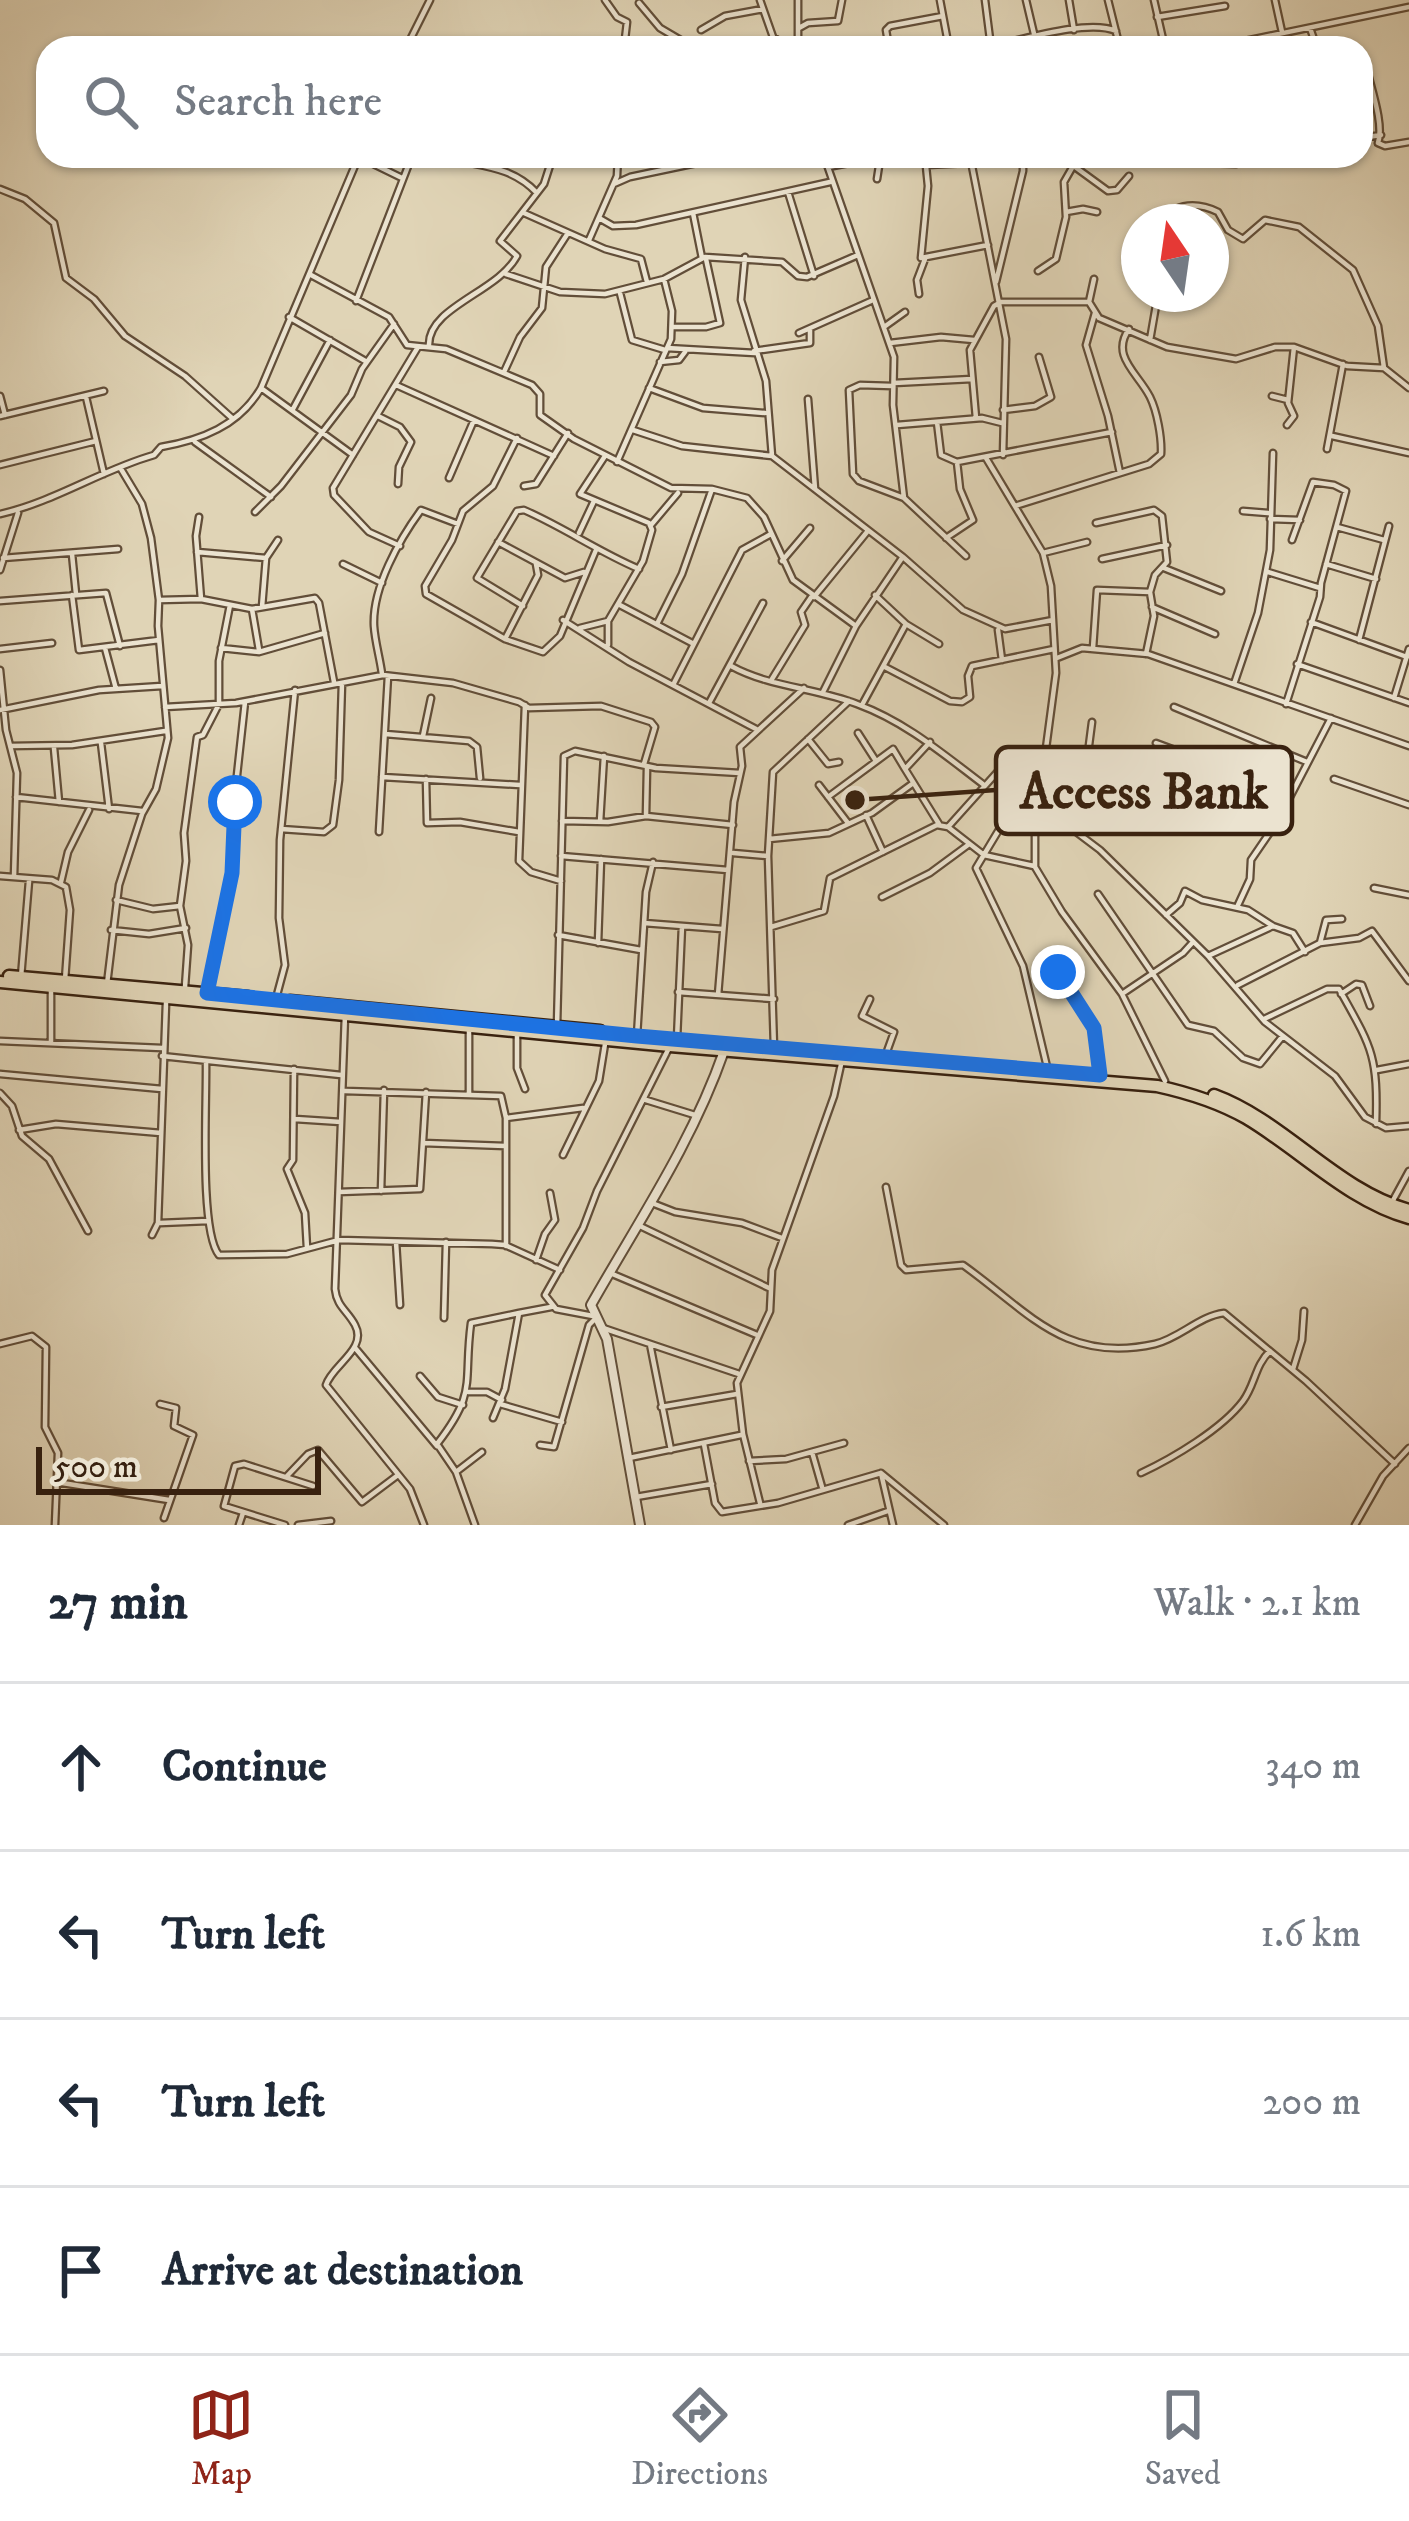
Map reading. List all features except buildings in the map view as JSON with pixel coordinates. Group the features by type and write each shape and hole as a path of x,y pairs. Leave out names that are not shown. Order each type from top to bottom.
{"main road":[{"path":"0,980 21,977 207,993 557,1026 725,1050 1179,1090 1248,1119 1361,1197 1400,1210"},
{"path":"0,980 166,998 275,1002 345,1015 605,1039 774,1048 1165,1081 1245,1108 1400,1210"}],"street":[{"path":"412,36 430,0"},
{"path":"592,1 603,0 616,17 625,19"},
{"path":"760,0 773,36"},
{"path":"798,0 799,36"},
{"path":"799,28 838,21 842,0"},
{"path":"940,0 947,36"},
{"path":"985,0 987,36"},
{"path":"1026,0 1035,36"},
{"path":"1069,0 1075,30"},
{"path":"1108,0 1117,36"},
{"path":"1154,0 1162,36"},
{"path":"1275,0 1280,33"},
{"path":"625,19 640,2 660,28 674,36"},
{"path":"1157,17 1226,6"},
{"path":"1270,36 1409,7"},
{"path":"701,30 725,16 763,9"},
{"path":"890,36 890,26 943,16"},
{"path":"625,19 627,36"},
{"path":"1107,27 1114,21"},
{"path":"1045,36 1107,27 1116,31"},
{"path":"1310,28 1313,36"},
{"path":"1373,103 1379,112 1381,135 1377,140 1381,146 1409,142"},
{"path":"1373,136 1381,135"},
{"path":"0,514 154,455 160,447 195,442 249,407 355,168"},
{"path":"382,168 404,179"},
{"path":"356,302 408,168"},
{"path":"496,168 537,193"},
{"path":"429,345 428,331 437,319 506,274 517,256 500,242 537,193 548,168"},
{"path":"590,240 614,184 615,168"},
{"path":"614,184 673,168"},
{"path":"827,168 890,343 904,498"},
{"path":"877,179 879,168"},
{"path":"925,259 920,254 926,168"},
{"path":"972,168 1006,339 1004,455"},
{"path":"996,282 1023,168"},
{"path":"1038,271 1056,259 1066,212 1064,182 1071,168"},
{"path":"1074,168 1108,191 1117,190 1129,176"},
{"path":"599,218 620,226 830,182"},
{"path":"0,189 25,199 54,223 62,269 70,282 94,299 124,336 185,376 233,419"},
{"path":"788,192 814,276"},
{"path":"1066,212 1083,208 1096,212"},
{"path":"524,213 613,253 641,259 648,284"},
{"path":"672,327 720,322 693,213"},
{"path":"1229,231 1243,239 1265,220 1304,230 1353,269 1378,326 1384,368"},
{"path":"504,372 520,337 542,308 546,267 568,233"},
{"path":"925,259 988,244"},
{"path":"506,274 544,288 620,292 664,279 704,258 782,262 798,276 814,276 858,255"},
{"path":"745,257 741,300 766,381 772,456"},
{"path":"919,294 917,280 925,259"},
{"path":"311,275 394,323 407,345 429,345 537,389 540,416 604,456 680,491 712,489 747,498 758,506 793,580 856,626"},
{"path":"617,462 672,327 664,279"},
{"path":"1094,279 1089,302 1099,318 1167,347 1236,359 1294,346 1343,364 1384,368 1409,388"},
{"path":"620,292 632,340 666,349 754,352 810,343 810,329"},
{"path":"800,333 873,300"},
{"path":"976,418 969,357 990,311 1001,302 1089,302"},
{"path":"884,327 905,312"},
{"path":"1150,340 1155,312"},
{"path":"1095,313 1086,345 1120,473"},
{"path":"289,317 367,362"},
{"path":"255,512 351,395 394,323"},
{"path":"1015,506 1156,461 1162,448 1150,397 1123,355 1122,338 1129,328"},
{"path":"890,343 941,337 974,340"},
{"path":"293,409 330,340"},
{"path":"1287,424 1294,416 1288,400 1294,346"},
{"path":"400,546 369,532 334,495 333,488 418,347"},
{"path":"659,362 679,360 686,350"},
{"path":"1003,410 1035,406 1051,397 1039,356"},
{"path":"1327,449 1343,364"},
{"path":"966,556 904,498 859,481 854,474 849,390 860,385 972,380"},
{"path":"396,385 554,456"},
{"path":"261,388 353,455"},
{"path":"649,388 703,408 767,413"},
{"path":"0,396 2,416 104,391"},
{"path":"1273,396 1288,400"},
{"path":"86,397 104,473"},
{"path":"808,399 815,489"},
{"path":"378,416 410,437 398,484"},
{"path":"897,425 976,418 1002,424"},
{"path":"449,478 474,420"},
{"path":"937,422 941,455 957,462 1112,432"},
{"path":"633,430 713,452 772,456 963,610 998,628 1053,620"},
{"path":"524,486 536,484 568,434"},
{"path":"1332,436 1409,452"},
{"path":"517,438 493,486 465,508 424,591 505,639 543,652 555,643 596,550"},
{"path":"0,465 96,441"},
{"path":"195,442 271,497"},
{"path":"1234,684 1267,572 1273,453"},
{"path":"604,456 580,491 582,496 651,525"},
{"path":"986,458 1043,553 1053,620 1057,658 1035,867 1122,994 1165,1081"},
{"path":"946,538 973,520 960,489 957,462"},
{"path":"106,984 116,900 143,811 156,789 168,730 159,600 142,504 120,467"},
{"path":"1286,704 1346,491 1313,482 1292,540"},
{"path":"657,624 682,574 712,489"},
{"path":"610,650 608,621 639,569 651,525 680,491"},
{"path":"578,535 595,501"},
{"path":"0,570 19,510"},
{"path":"379,832 385,675 374,626 382,583 421,510 458,524"},
{"path":"523,605 477,578 514,513 524,510 639,569"},
{"path":"1096,523 1157,510 1167,545 1164,568 1155,574 1150,592 1153,627 1147,654"},
{"path":"1244,511 1300,520"},
{"path":"200,517 201,598"},
{"path":"1337,526 1386,541"},
{"path":"1359,640 1389,526"},
{"path":"782,560 810,528"},
{"path":"771,680 805,625 801,611 868,531"},
{"path":"673,685 742,550 771,533"},
{"path":"262,607 266,558 278,540"},
{"path":"498,542 566,578 587,570"},
{"path":"1043,553 1088,542"},
{"path":"1102,559 1167,545"},
{"path":"3,558 118,549"},
{"path":"197,552 266,558"},
{"path":"73,554 79,650 159,640"},
{"path":"198,564 209,554"},
{"path":"823,692 856,626 903,557"},
{"path":"505,639 538,575 534,560"},
{"path":"343,564 382,583"},
{"path":"1326,565 1376,579"},
{"path":"1164,568 1221,591"},
{"path":"1267,572 1320,588"},
{"path":"1093,648 1096,590 1150,592"},
{"path":"0,601 99,592 109,596 120,646"},
{"path":"875,595 906,624 939,644"},
{"path":"159,600 201,598 252,608 315,598 334,682"},
{"path":"709,703 763,602"},
{"path":"618,604 694,644"},
{"path":"184,991 186,928 180,905 186,862 184,833 197,737 203,736 219,704 221,648 230,605"},
{"path":"1152,607 1215,634"},
{"path":"252,608 259,652"},
{"path":"563,620 757,730"},
{"path":"580,628 608,621"},
{"path":"1311,622 1408,653 1394,698"},
{"path":"862,705 906,624"},
{"path":"998,628 1002,660"},
{"path":"221,648 259,652 326,633"},
{"path":"0,649 52,643"},
{"path":"105,648 116,689"},
{"path":"1057,658 1068,651 1093,648 1147,654 1409,746"},
{"path":"885,667 950,701 962,702 970,697 972,666 1056,649"},
{"path":"1297,664 1409,704"},
{"path":"731,666 862,705 930,742 984,784"},
{"path":"0,670 2,709 16,760 14,878"},
{"path":"165,707 245,701 385,675 438,679 551,710 602,706 655,727 645,765 646,816"},
{"path":"281,829 324,832 333,826 343,680"},
{"path":"2,709 162,686"},
{"path":"718,995 740,748 804,688"},
{"path":"275,1002 285,965 279,919 281,829 296,690"},
{"path":"423,736 431,698"},
{"path":"207,993 232,873 232,821 245,701"},
{"path":"774,1048 768,856 773,772 849,701"},
{"path":"525,705 520,866 561,881"},
{"path":"1174,707 1307,762"},
{"path":"1238,905 1250,879 1251,860 1331,718"},
{"path":"1084,784 1092,722"},
{"path":"10,746 100,741 168,730"},
{"path":"857,733 877,761"},
{"path":"385,734 474,743 480,781"},
{"path":"808,740 828,764 838,762"},
{"path":"100,741 109,809"},
{"path":"905,769 930,742"},
{"path":"1156,743 1226,769 1287,802"},
{"path":"54,745 59,802"},
{"path":"828,797 895,749 912,784 944,826 984,855 1035,867"},
{"path":"557,1026 564,756 575,751 645,765 740,773"},
{"path":"600,822 604,755"},
{"path":"771,927 824,911 830,878 944,826 1001,768 1040,794"},
{"path":"382,777 520,785"},
{"path":"426,779 427,824 460,822 519,832"},
{"path":"1334,779 1409,805"},
{"path":"1041,783 1173,794"},
{"path":"769,838 824,835 866,815 912,784"},
{"path":"819,785 848,823"},
{"path":"1031,790 976,868 1024,966 1048,1071"},
{"path":"16,796 143,811"},
{"path":"1039,804 1100,850 1282,1037 1335,1076 1365,1117 1376,1124 1409,1126"},
{"path":"61,882 68,852 90,807"},
{"path":"866,815 883,852"},
{"path":"562,821 646,816 733,825"},
{"path":"881,897 936,869 968,845"},
{"path":"733,853 768,856"},
{"path":"561,856 731,871"},
{"path":"598,943 601,859"},
{"path":"637,1036 653,862"},
{"path":"0,877 61,882 70,894 65,980"},
{"path":"21,977 30,879"},
{"path":"1374,887 1409,895"},
{"path":"1166,915 1185,892 1238,905 1294,933 1305,952"},
{"path":"1098,895 1188,1025 1214,1031 1243,1058 1260,1064 1282,1037"},
{"path":"116,900 153,909 180,905"},
{"path":"1320,943 1326,920 1342,919"},
{"path":"644,923 722,929"},
{"path":"551,1306 545,1295 674,1042 682,926"},
{"path":"1208,956 1273,926"},
{"path":"111,930 149,934 186,928"},
{"path":"1236,986 1320,943 1342,942 1374,931 1409,981"},
{"path":"558,935 642,950"},
{"path":"1122,994 1193,942"},
{"path":"1048,962 1094,1028 1100,1075"},
{"path":"1341,994 1362,985 1370,1006"},
{"path":"1264,1019 1334,987 1372,1049 1377,1070 1376,1124"},
{"path":"51,988 51,1044"},
{"path":"678,992 774,999"},
{"path":"152,1235 158,1223 166,998"},
{"path":"870,999 862,1016 894,1032 885,1057"},
{"path":"345,1015 337,1304 356,1326 356,1348 456,1472 476,1525"},
{"path":"469,1026 469,1094"},
{"path":"517,1030 517,1068 525,1089"},
{"path":"563,1155 602,1072 605,1039"},
{"path":"0,1041 105,1043 206,1061 341,1075"},
{"path":"640,1525 603,1328 591,1305 640,1226 698,1116 725,1050"},
{"path":"760,1502 736,1394 739,1374 770,1311 769,1288 782,1238 834,1096 842,1060"},
{"path":"206,1061 208,1221 212,1245 223,1257 308,1251 339,1240 446,1242 506,1246 560,1270"},
{"path":"1377,1070 1409,1064"},
{"path":"294,1069 293,1160 287,1169 304,1210 308,1251"},
{"path":"0,1074 162,1089"},
{"path":"343,1090 501,1096 506,1118 506,1246"},
{"path":"381,1191 384,1090"},
{"path":"339,1192 421,1189 427,1092"},
{"path":"0,1093 12,1106 24,1139 46,1154 88,1231"},
{"path":"646,1100 698,1116"},
{"path":"506,1118 586,1107"},
{"path":"295,1119 341,1122"},
{"path":"19,1130 56,1124 163,1133"},
{"path":"423,1143 505,1146"},
{"path":"1400,1210 1409,1171"},
{"path":"886,1187 903,1268 963,1264 1058,1337 1086,1345 1150,1345 1220,1313 1229,1316 1395,1464"},
{"path":"536,1260 544,1234 555,1220 550,1193"},
{"path":"652,1203 678,1213 742,1222 782,1238"},
{"path":"158,1223 208,1221"},
{"path":"640,1226 769,1288"},
{"path":"444,1318 446,1242"},
{"path":"396,1243 400,1305"},
{"path":"610,1273 757,1335"},
{"path":"437,1446 460,1415 468,1392 471,1323 551,1306 596,1317"},
{"path":"1293,1369 1304,1311"},
{"path":"494,1418 519,1313"},
{"path":"540,1444 554,1447 596,1317"},
{"path":"603,1328 739,1374"},
{"path":"0,1344 32,1336 46,1347 45,1427 58,1453 55,1525"},
{"path":"650,1344 670,1450"},
{"path":"356,1348 331,1373 326,1385 410,1490 424,1525"},
{"path":"1141,1473 1174,1457 1234,1412 1250,1392 1261,1360 1270,1351"},
{"path":"420,1376 438,1397 463,1405"},
{"path":"468,1392 487,1392 501,1402 562,1422"},
{"path":"661,1407 736,1394"},
{"path":"160,1405 176,1408 174,1426 194,1435 164,1518"},
{"path":"629,1458 743,1434"},
{"path":"748,1461 844,1443"},
{"path":"704,1444 715,1503 722,1512 760,1502 778,1503 880,1473"},
{"path":"1355,1525 1409,1448"},
{"path":"286,1476 308,1454 319,1450 362,1502 398,1475"},
{"path":"456,1472 482,1452"},
{"path":"812,1452 823,1490"},
{"path":"285,1525 223,1502 236,1466 244,1463 313,1486"},
{"path":"880,1473 893,1525"},
{"path":"880,1473 944,1525"},
{"path":"56,1482 169,1500"},
{"path":"636,1497 712,1484"},
{"path":"848,1525 889,1511"},
{"path":"239,1525 243,1513"},
{"path":"298,1525 331,1521"}],"place":[{"name":"Access Bank","path":"855,800"}],"route":[{"path":"235,802 232,873 207,993 1100,1075 1094,1028 1058,972"}]}
